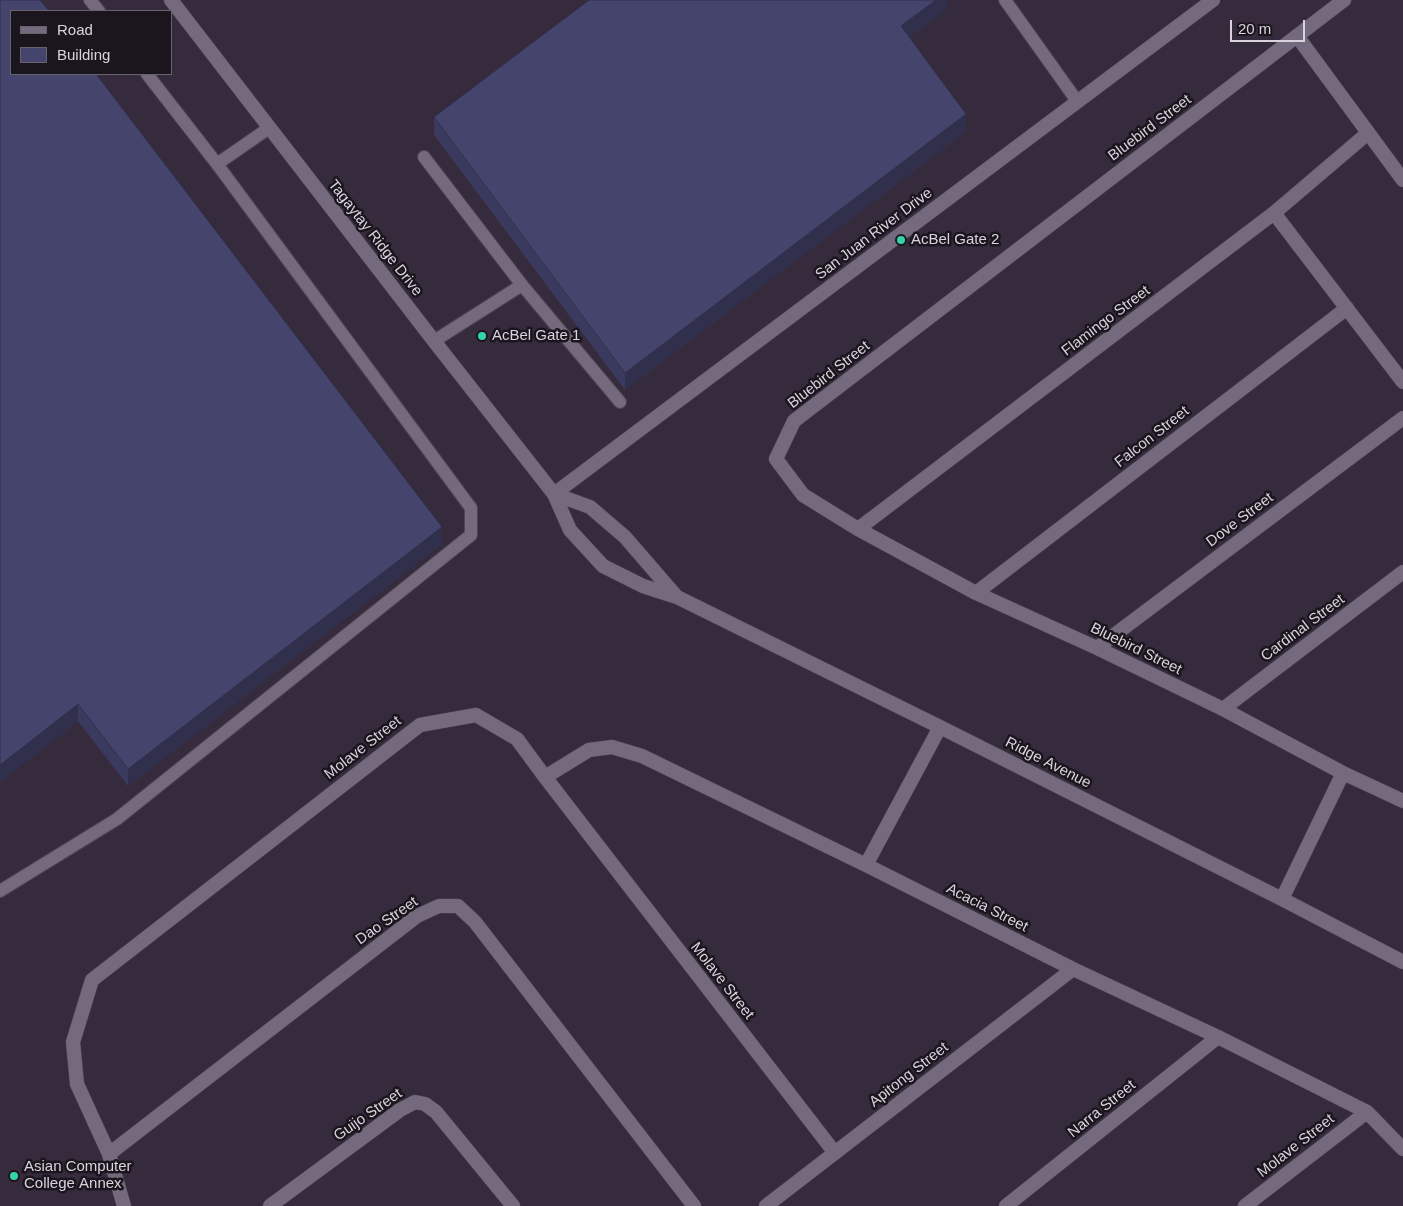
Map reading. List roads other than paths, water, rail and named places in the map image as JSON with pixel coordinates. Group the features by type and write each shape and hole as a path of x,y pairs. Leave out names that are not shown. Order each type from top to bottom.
{"street":[{"name":"Tagaytay Ridge Drive","path":"171,0 554,494 570,530 603,566 643,586 677,597"},
{"name":"San Juan River Drive","path":"554,494 1213,0"},
{"name":"Bluebird Street","path":"1344,0 794,421 776,460 802,495 858,529 976,593 1097,648 1223,709 1343,773 1403,801"},
{"path":"1297,36 1403,180"},
{"name":"Flamingo Street","path":"858,529 1274,214 1368,133"},
{"path":"1274,214 1403,382"},
{"name":"Falcon Street","path":"976,593 1347,308"},
{"name":"Dove Street","path":"1097,648 1403,418"},
{"path":"554,494 590,507 625,537 677,597"},
{"name":"Cardinal Street","path":"1223,709 1403,572"},
{"name":"Ridge Avenue","path":"677,597 940,727 1403,962"},
{"name":"Molave Street","path":"124,1206 109,1154 77,1084 73,1042 92,980 420,725 476,715 517,739 544,778 835,1153"},
{"path":"866,865 940,727"},
{"name":"Acacia Street","path":"544,778 589,750 612,747 642,756 866,865 1073,969 1218,1037 1367,1112 1403,1149"},
{"path":"1282,899 1343,773"},
{"name":"Dao Street","path":"109,1154 417,916 438,906 458,906 475,922 694,1206"},
{"name":"Apitong Street","path":"766,1206 1073,969"},
{"name":"Narra Street","path":"1006,1206 1218,1037"},
{"name":"Guijo Street","path":"270,1206 400,1110 415,1102 425,1104 436,1112 513,1206"},
{"name":"Molave Street","path":"1245,1206 1367,1112"}],"lane":[{"path":"90,0 98,10"},
{"path":"1005,0 1078,102"},
{"path":"0,891 117,819 471,535 472,508 217,164 148,75"},
{"path":"217,164 270,128"},
{"path":"424,157 522,286 620,402"},
{"path":"434,341 522,286"}],"place":[{"name":"AcBel Gate 2","path":"901,240"},
{"name":"AcBel Gate 1","path":"482,336"},
{"name":"Asian Computer College Annex","path":"14,1176"}]}
